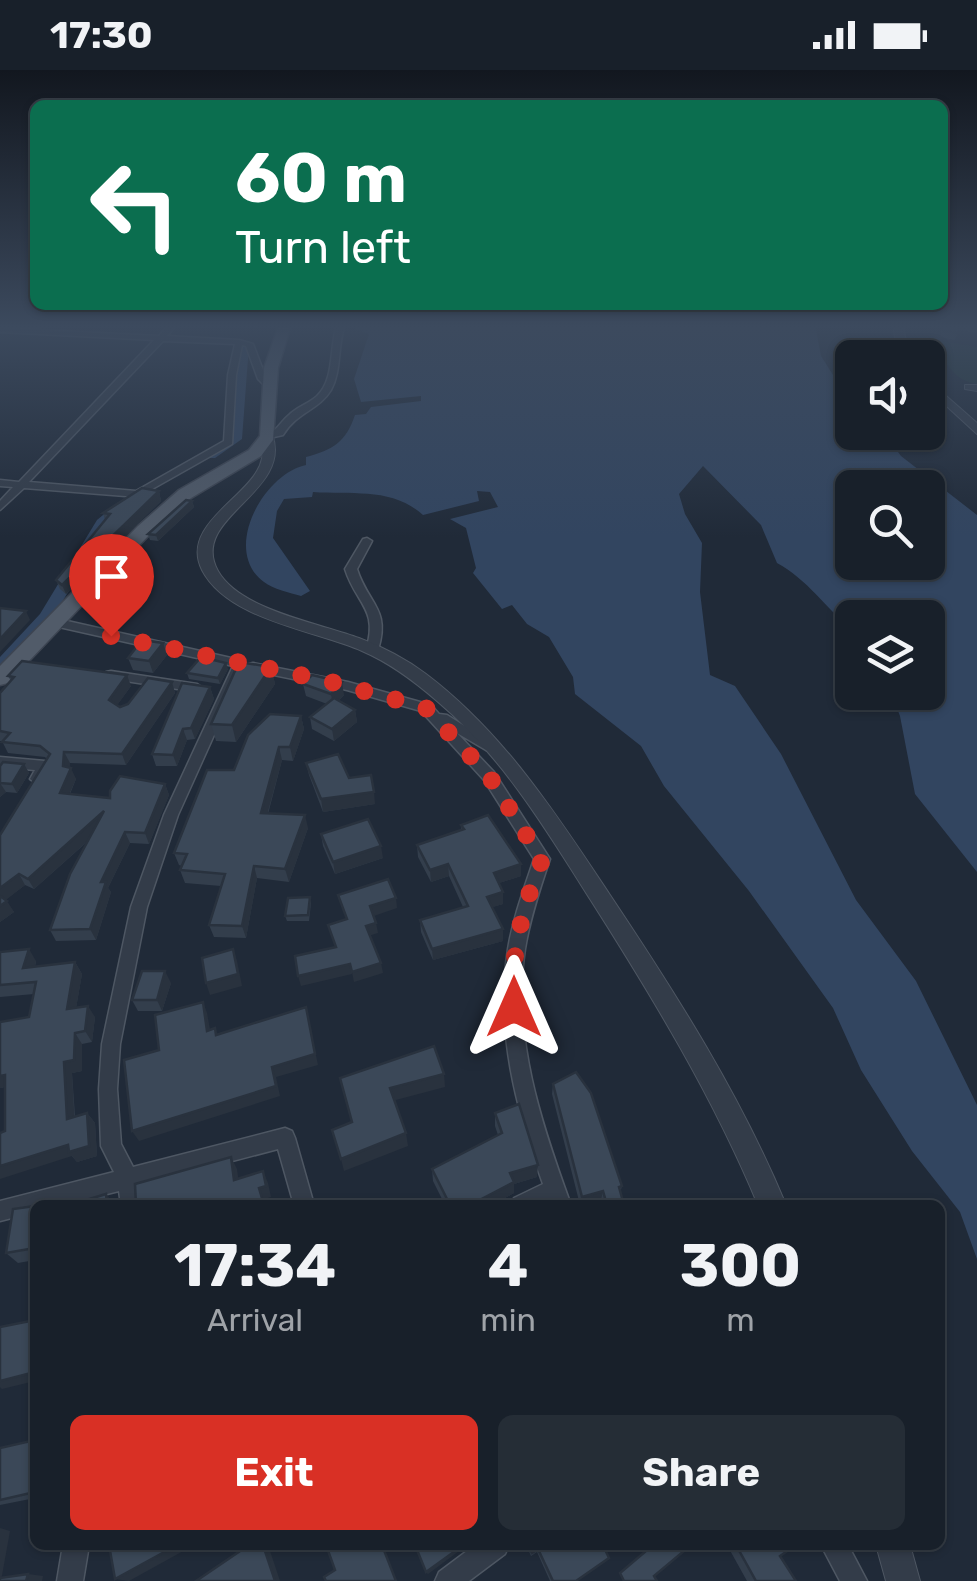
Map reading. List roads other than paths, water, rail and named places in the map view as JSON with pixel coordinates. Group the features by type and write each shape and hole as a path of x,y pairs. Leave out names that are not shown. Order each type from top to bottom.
{"main road":[{"path":"0,678 27,661 54,622 144,530 185,494 255,452 268,437 270,396"}],"street":[{"path":"0,507 106,396"},
{"path":"0,484 138,494 229,442 231,396"},
{"path":"322,396 289,415 280,432 268,437 270,459 216,525 206,545 206,563 216,581 250,605 372,650 444,696 499,752 664,994 720,1094 770,1200"},
{"path":"945,399 977,430"},
{"path":"367,541 351,569 353,581 380,619 380,632 372,650"},
{"path":"54,622 348,686 426,708 499,752"},
{"path":"130,1200 127,1177 110,1146 108,1089 112,1044 139,907 171,815 240,664"},
{"path":"92,672 226,693"},
{"path":"136,695 147,680"},
{"path":"426,708 489,776 542,860 522,908 511,971 519,1078 558,1197"},
{"path":"0,762 45,766 27,796"},
{"path":"41,1200 285,1138 303,1200"},
{"path":"0,1211 30,1203"},
{"path":"70,1581 75,1550"},
{"path":"448,1581 489,1550"},
{"path":"837,1550 854,1581"},
{"path":"894,1550 903,1581"}],"water":[{"path":"359,396 835,396 835,450 896,450 919,470 835,470 835,580 945,580 945,490 977,515 977,872 915,794 898,710 945,710 945,600 835,600 835,613 777,563 761,525 703,466 679,494 685,514 702,543 700,592 710,675 735,686 781,754 856,900 916,981 977,1105 977,1259 960,1212 912,1151 861,1070 833,1008 749,891 664,786 641,746 575,694 573,677 549,637 527,624 512,605 502,609 473,573 476,568 466,528 450,519 498,507 490,492 477,491 479,501 423,515 398,500 371,494 313,492 312,497 284,499 277,511 273,538 310,591 301,596 277,589 264,582 252,568 246,552 247,534 262,498 275,483 306,465 306,457 337,444 355,415 366,414 371,407 421,401 421,396 361,402"}],"waterway":[{"path":"211,455 236,439 240,396"},
{"path":"0,667 46,616 102,523 125,504"}]}
